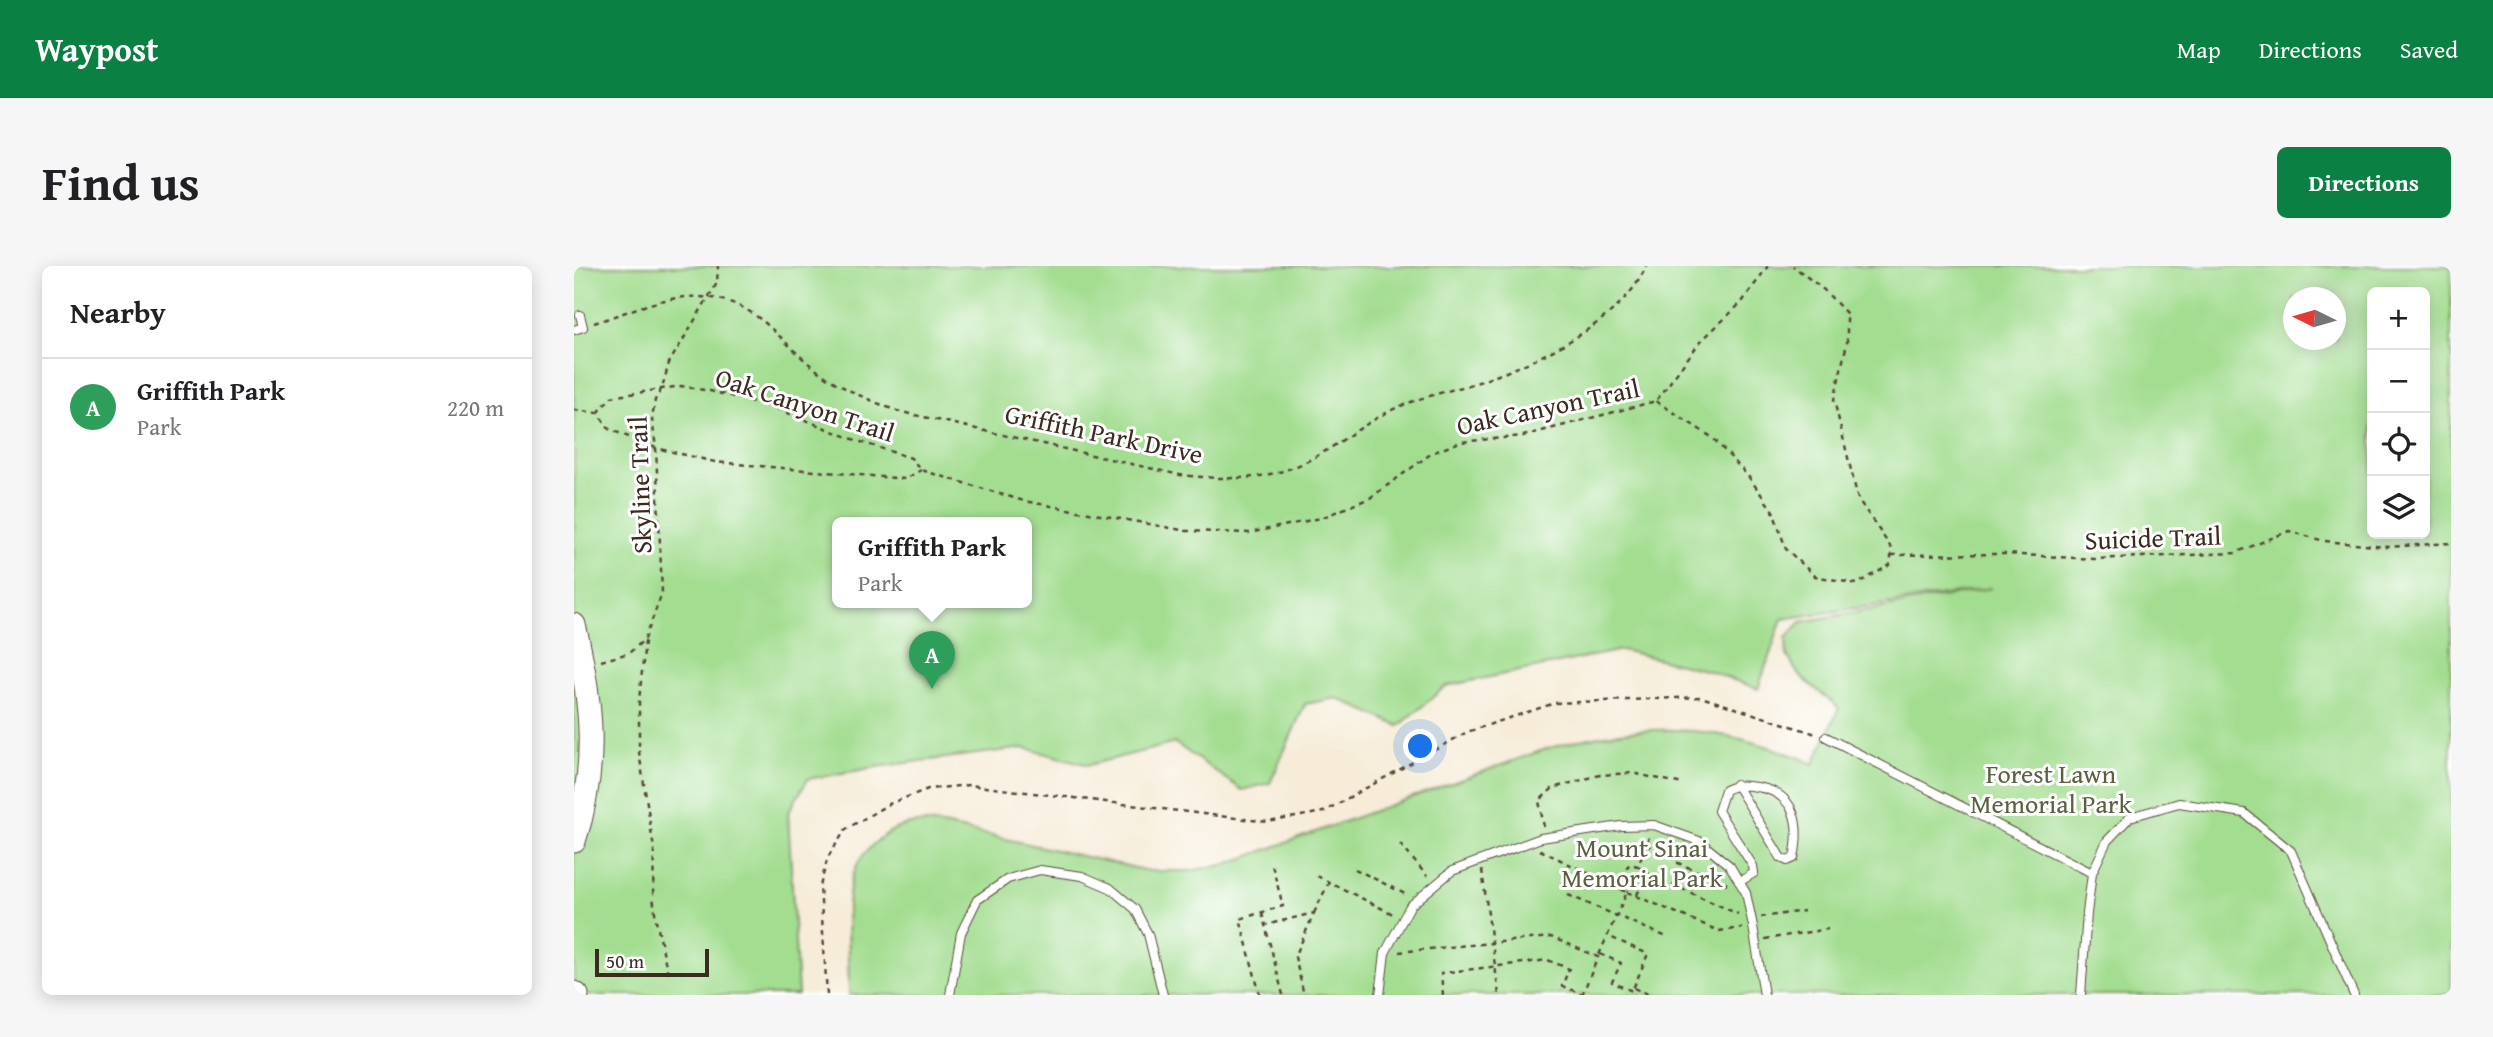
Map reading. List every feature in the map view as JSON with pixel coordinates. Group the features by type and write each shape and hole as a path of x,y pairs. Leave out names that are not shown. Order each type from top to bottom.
{"street":[{"path":"574,625 587,683 591,744 583,814 574,841"}],"lane":[{"path":"574,330 583,327 579,315"},
{"path":"1826,737 2092,873"},
{"path":"1736,784 1781,858 1787,861 1794,858 1798,842 1792,807 1780,793 1736,784 1725,790 1718,811 1753,866 1754,873 1740,882"},
{"path":"2081,995 2092,873 2107,841 2130,817 2179,803 2244,813 2291,851 2354,995"},
{"path":"1380,995 1385,953 1409,906 1452,871 1545,837 1620,826 1654,825 1699,841 1730,866 1746,893 1764,995"},
{"path":"950,995 961,933 978,900 1008,879 1040,870 1082,876 1110,888 1135,909 1148,934 1163,995"}],"path":[{"name":"Skyline Trail","path":"668,974 654,908 654,849 639,752 639,701 645,639 662,593 656,449 652,419 655,400 662,388 668,363 717,283 718,266"},
{"name":"Griffith Park Drive","path":"583,327 664,300 709,298 744,307 761,318 824,375 866,399 897,411 1180,475 1221,479 1278,472 1313,460 1388,412 1417,399 1517,368 1555,349 1605,317 1621,303 1646,266"},
{"name":"Oak Canyon Trail","path":"921,470 905,479 715,462 656,449 609,429 598,413 611,397 681,386 770,406 858,442 911,458 921,470 1024,501 1187,531 1249,533 1321,518 1370,498 1432,453 1460,442 1523,436 1656,401 1700,342 1742,302 1768,266"},
{"path":"1656,401 1713,438 1748,476 1773,511 1786,549 1815,576 1857,584 1890,565 1892,550 1858,499 1834,400 1847,343 1847,314 1824,290 1793,266"},
{"path":"574,410 598,413"},
{"name":"Suicide Trail","path":"1891,555 2005,554 2094,559 2235,553 2289,531 2324,541 2386,547 2451,543"},
{"path":"583,665 629,653 645,639"},
{"path":"827,995 820,886 828,857 846,829 889,804 928,789 969,785 1268,822 1324,812 1467,732 1555,704 1701,698 1826,737"},
{"path":"1545,837 1539,801 1553,788 1600,775 1632,773 1683,784"},
{"path":"1638,866 1654,825"},
{"path":"1525,843 1616,887 1718,931 1804,911"},
{"path":"1399,844 1435,885"},
{"path":"1646,845 1680,859 1678,863 1728,884 1740,882"},
{"path":"1481,859 1499,995"},
{"path":"1616,887 1623,871 1630,864 1638,866 1645,872 1752,922"},
{"path":"1260,995 1240,919 1283,906 1272,865"},
{"path":"1355,869 1417,900"},
{"path":"1636,896 1645,872"},
{"path":"1317,876 1402,919"},
{"path":"1304,995 1295,957 1329,882"},
{"path":"1443,995 1441,973 1548,960 1569,970 1562,986 1583,995 1627,892"},
{"path":"1568,895 1669,938"},
{"path":"1262,912 1283,995"},
{"path":"1265,925 1314,912"},
{"path":"1755,940 1828,929"},
{"path":"1385,953 1551,937 1622,962 1612,982 1632,991 1648,954 1608,936"},
{"path":"1634,988 1650,995"}],"green space":[{"path":"574,266 2451,266 2451,995 849,995 848,908 854,872 872,845 900,827 915,823 937,824 1149,871 1189,871 1224,865 1546,749 1616,733 1682,730 1714,734 1780,750 1814,764 1839,708 1798,674 1787,655 1786,638 1801,622 1992,588 1782,619 1758,689 1709,671 1622,650 1446,686 1399,726 1337,698 1305,704 1270,783 1242,790 1175,743 1089,765 1024,748 883,766 808,779 788,813 798,995 574,995"}],"place":[{"name":"Griffith Park","path":"932,689"}],"park label":[{"name":"Forest Lawn Memorial Park","path":"2051,789"},
{"name":"Mount Sinai Memorial Park","path":"1642,863"}]}
